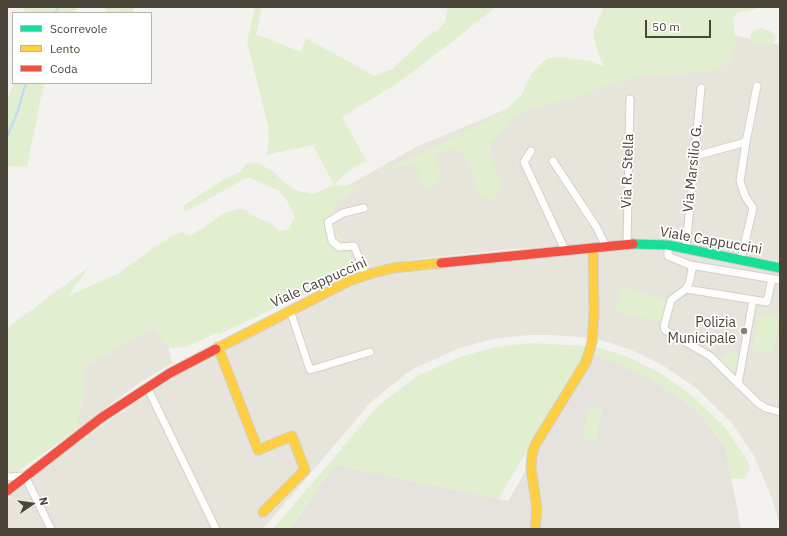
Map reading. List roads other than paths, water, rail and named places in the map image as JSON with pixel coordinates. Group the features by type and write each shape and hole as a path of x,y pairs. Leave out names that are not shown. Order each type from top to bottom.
{"street":[{"path":"741,259 753,208 745,196 740,181 757,86"},
{"name":"Via Marsilio G.","path":"686,248 701,88"},
{"name":"Via R. Stella","path":"627,244 630,99"},
{"path":"695,156 746,142"},
{"path":"531,151 524,162 565,250"},
{"path":"553,161 597,228 606,247"},
{"path":"364,208 343,213 328,222 332,241 339,247 354,246 366,275"},
{"name":"Viale Cappuccini","path":"7,491 101,418 170,373 290,310 366,275 393,268 627,244 668,245 780,268"},
{"path":"668,245 668,256 690,265 776,280 767,302 686,289"},
{"path":"535,529 537,509 531,468 532,455 535,445 586,362 592,342 594,314 593,248"},
{"path":"690,265 692,270 689,283 686,289 671,300 664,326 665,330 710,356 758,403 766,408 780,412"},
{"path":"738,384 753,300"},
{"path":"290,310 310,370 370,352"},
{"path":"218,347 258,450 292,436 305,470 264,512"},
{"path":"147,387 216,529"},
{"path":"7,477 25,476 51,529"}],"waterway":[{"path":"56,12 59,7"},
{"path":"7,137 17,113 26,84"}],"place":[{"name":"Polizia Municipale","path":"744,331"}]}
